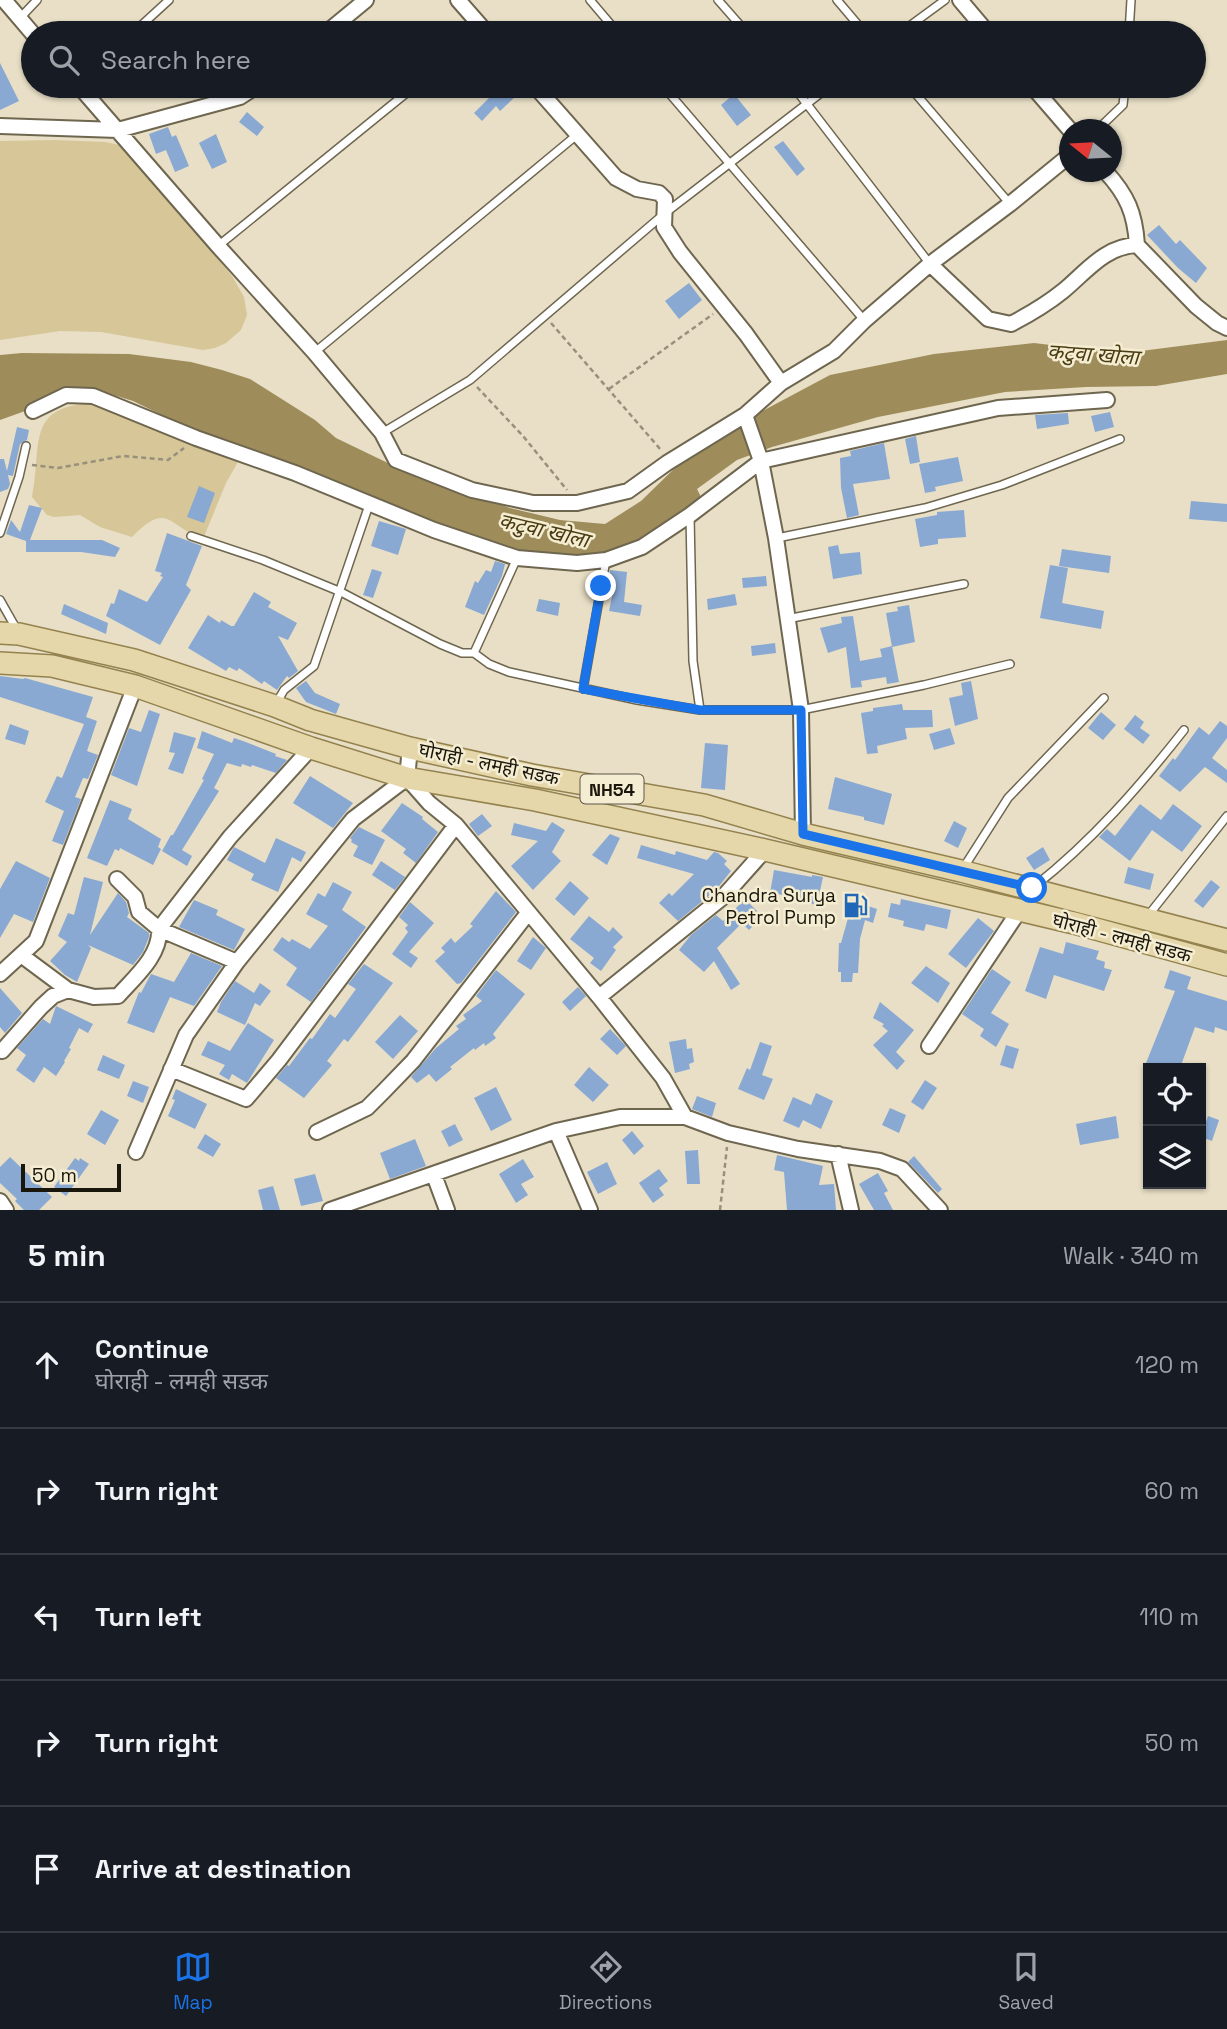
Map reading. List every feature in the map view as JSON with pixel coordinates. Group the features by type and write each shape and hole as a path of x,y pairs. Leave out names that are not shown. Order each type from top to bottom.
{"main road":[{"name":"घोराही - लमही सडक","path":"10,634 134,660 310,720 410,748 532,775 704,805 803,834 1032,888 1227,940"},
{"name":"घोराही - लमही सडक","path":"0,663 52,666 135,685 311,748 407,778 535,800 765,850 1074,923 1227,965"}],"street":[{"path":"4,0 22,21"},
{"path":"341,21 366,0"},
{"path":"458,0 475,21"},
{"path":"960,0 978,21"},
{"path":"90,98 314,352 382,433 396,460 472,490 533,503 577,503 628,491 667,463 745,415 781,383 834,351 930,264 1059,163"},
{"path":"0,126 118,130 236,98"},
{"path":"546,98 616,178 637,189 659,193 665,199 664,227 680,252 781,383"},
{"path":"1042,98 1060,119"},
{"path":"1115,182 1122,190 1135,221 1137,244 1196,306 1227,328"},
{"path":"930,264 988,319 1011,324 1043,306 1111,251 1122,245 1137,244"},
{"path":"33,411 66,395 93,396 196,438 295,473 434,530 517,558 557,562 606,560 642,547 690,515 761,461 998,408 1107,400"},
{"path":"745,415 761,461 776,538 801,710 803,834"},
{"path":"0,974 36,941 135,685"},
{"path":"21,956 68,990 94,997 118,996 142,969 160,942 159,929 230,837 311,748"},
{"path":"410,748 407,778 429,803 456,825 599,997 663,1078 685,1117"},
{"path":"136,1152 186,1035 237,962 353,818 407,778"},
{"path":"171,1069 246,1099 279,1060 456,825"},
{"path":"599,997 723,897 765,850"},
{"path":"117,878 135,897 139,912 159,929 237,962"},
{"path":"929,1046 1019,911"},
{"path":"317,1132 368,1108 413,1061 528,913"},
{"path":"2,1051 41,1007 54,996 68,990"},
{"path":"332,1210 556,1131 621,1117 685,1117 728,1133 798,1149 880,1161 902,1169 940,1210"},
{"path":"556,1131 590,1210"},
{"path":"838,1154 851,1210"},
{"path":"434,1175 447,1210"},
{"path":"0,1202 6,1210"}],"lane":[{"path":"20,18 37,0"},
{"path":"147,21 169,0"},
{"path":"590,0 608,21"},
{"path":"718,0 736,21"},
{"path":"837,0 855,21"},
{"path":"916,21 945,0"},
{"path":"1130,21 1131,0"},
{"path":"218,246 400,98"},
{"path":"673,98 864,321"},
{"path":"804,98 930,264"},
{"path":"382,433 470,380 664,214 814,98"},
{"path":"919,98 1010,204"},
{"path":"1108,119 1123,105 1124,98"},
{"path":"314,352 579,134"},
{"path":"776,538 925,508 1002,485 1120,439"},
{"path":"0,533 26,446"},
{"path":"275,706 285,690 314,666 369,505"},
{"path":"690,515 692,661 700,710"},
{"path":"191,536 263,560 341,592 452,649 462,653 474,653 489,664 509,672 583,689 700,710 801,710 924,685 1010,663"},
{"path":"474,653 517,558"},
{"path":"583,689 606,560"},
{"path":"786,619 964,584"},
{"path":"0,600 10,634"},
{"path":"961,871 1008,798 1104,698"},
{"path":"1032,888 1089,839 1140,786 1184,730"},
{"path":"1147,918 1227,816"}],"path":[{"path":"609,390 724,306"},
{"path":"544,314 660,449 667,463"},
{"path":"470,380 523,436 577,503"},
{"path":"22,464 58,468 133,456 168,460 196,438"},
{"path":"720,1210 728,1133"}],"shaded area":[{"path":"0,141 105,142 125,146 232,276 244,297 247,315 241,330 226,343 203,350 101,332 60,331 0,340"},
{"path":"97,403 125,412 201,449 239,460 226,483 203,539 161,518 153,520 132,537 100,527 80,515 47,515 32,497 38,444 47,419 74,405"}],"water":[{"name":"कटुवा खोला","path":"1227,340 1227,374 1156,386 1005,392 878,417 772,447 737,460 697,489 701,497 628,547 592,556 527,554 464,537 199,433 133,401 94,389 72,388 39,406 0,420 0,355 129,354 191,362 250,379 315,420 336,438 392,465 510,508 560,520 605,524 641,501 679,464 740,423 830,375 934,354 1034,343 1092,350 1141,351"}],"building":[{"path":"0,63 19,101 0,110"},
{"path":"489,98 514,98 500,111 496,106 482,121 474,113"},
{"path":"729,98 737,98 751,115 737,126 721,105"},
{"path":"247,112 264,127 257,136 239,122"},
{"path":"168,127 172,137 176,135 189,166 175,172 166,150 156,154 149,134"},
{"path":"216,134 227,162 212,169 199,143"},
{"path":"783,141 805,169 797,176 774,147"},
{"path":"1159,225 1176,244 1180,240 1207,268 1196,283 1147,235"},
{"path":"689,283 702,300 679,319 665,301"},
{"path":"1110,412 1114,427 1095,432 1091,416"},
{"path":"1068,413 1069,424 1037,429 1035,415"},
{"path":"17,427 29,430 27,440 20,444 13,476 8,475 8,489 0,492 0,459 4,459 7,471"},
{"path":"916,436 920,462 910,464 905,439"},
{"path":"884,443 890,479 853,484 859,515 847,518 841,488 840,458 851,456 850,451"},
{"path":"958,457 963,481 935,487 936,491 925,493 919,464"},
{"path":"199,486 215,493 204,523 187,517"},
{"path":"1191,501 1227,504 1227,522 1189,519"},
{"path":"29,505 42,508 30,540 102,540 120,548 115,557 81,552 26,552 26,541 6,534 11,520 20,532"},
{"path":"964,510 966,537 938,539 938,544 920,547 915,519 937,515 937,512"},
{"path":"379,521 406,529 398,555 371,546"},
{"path":"167,533 202,546 186,585 191,590 160,645 106,616 119,589 147,602 163,577 160,576 162,573 155,571"},
{"path":"838,545 840,554 860,552 862,574 833,579 828,547"},
{"path":"1062,549 1111,556 1109,573 1059,566"},
{"path":"495,561 505,564 484,615 465,607 475,581 478,583 486,570 491,572"},
{"path":"1050,565 1068,568 1062,603 1104,611 1101,629 1040,618"},
{"path":"372,569 382,572 373,598 363,595"},
{"path":"610,570 627,572 624,602 642,605 640,616 609,611 612,596 607,596"},
{"path":"766,576 767,586 743,588 742,578"},
{"path":"254,592 271,602 268,607 297,623 288,640 278,636 298,671 289,678 287,676 277,690 264,681 262,684 239,668 237,671 229,667 226,671 188,648 208,615 220,623 221,620 234,626"},
{"path":"735,594 737,605 708,610 707,599"},
{"path":"539,599 560,603 558,616 536,611"},
{"path":"64,604 108,623 106,634 61,614"},
{"path":"909,605 915,642 892,647 886,613"},
{"path":"853,616 860,661 882,657 880,649 892,646 899,682 887,684 886,677 861,681 862,687 851,688 846,647 828,653 820,628 842,623 841,617"},
{"path":"775,643 776,653 752,656 751,646"},
{"path":"0,676 25,678 93,697 86,717 97,721 87,751 98,755 88,779 83,778 75,797 81,799 63,845 52,841 64,811 45,802 57,776 62,778 84,724 0,697"},
{"path":"306,681 315,693 340,704 336,714 306,702 296,688"},
{"path":"971,681 978,719 955,726 949,698 963,695 961,683"},
{"path":"902,704 903,710 932,710 933,727 905,728 907,739 877,746 878,753 867,754 861,713 873,711 873,708"},
{"path":"149,710 160,714 137,786 111,775 129,728 141,732"},
{"path":"1101,712 1116,725 1103,740 1088,728"},
{"path":"1135,715 1144,722 1140,728 1150,735 1143,744 1124,729"},
{"path":"1220,721 1227,726 1227,738 1212,758 1227,770 1227,783 1205,767 1180,792 1159,776 1173,758 1175,760 1199,727 1209,735"},
{"path":"10,724 29,731 25,745 5,739"},
{"path":"950,728 955,744 934,750 929,734"},
{"path":"202,731 232,743 234,738 243,741 287,760 276,773 252,765 242,764 241,767 227,763 214,788 219,791 182,850 192,856 187,866 162,851 204,780 202,779 214,754 197,748"},
{"path":"174,732 196,738 183,774 168,769 175,753 169,752"},
{"path":"705,743 728,745 725,790 701,788"},
{"path":"310,776 353,803 333,828 293,803"},
{"path":"835,777 892,794 884,825 864,820 864,817 828,809"},
{"path":"110,800 132,809 128,819 161,839 158,847 161,849 153,865 120,848 119,851 115,849 107,866 87,858"},
{"path":"402,803 423,817 422,819 438,832 416,863 403,853 406,849 381,831"},
{"path":"1140,804 1161,820 1173,804 1202,826 1182,852 1152,830 1130,861 1099,837 1107,829 1115,836"},
{"path":"482,814 492,826 478,836 469,824"},
{"path":"954,821 967,828 958,848 944,841"},
{"path":"552,822 565,830 552,852 561,861 533,890 511,866 538,841 511,835 514,823 546,831"},
{"path":"359,827 385,840 372,865 353,856 358,846 351,842 350,838"},
{"path":"610,834 620,838 607,865 592,855"},
{"path":"276,838 306,852 301,862 292,857 278,892 251,880 254,874 227,860 234,847 265,863"},
{"path":"641,845 675,855 676,851 707,860 714,852 718,853 727,861 724,864 731,871 716,890 678,921 659,903 669,893 672,896 694,874 637,858"},
{"path":"1043,847 1050,860 1034,870 1026,858"},
{"path":"16,861 50,878 33,922 14,914 0,938 0,889"},
{"path":"381,861 405,877 395,890 372,875"},
{"path":"1128,867 1154,874 1150,890 1124,883"},
{"path":"774,870 823,877 817,905 797,901 798,897 770,893"},
{"path":"84,877 103,882 90,935 118,893 126,902 129,913 127,917 149,933 149,937 143,952 133,965 88,945 91,948 77,982 50,961 67,942 58,936 68,913 74,915"},
{"path":"1211,880 1220,887 1203,908 1194,901"},
{"path":"570,881 589,898 574,916 555,899"},
{"path":"333,882 352,892 342,910 366,927 311,1002 286,985 297,968 273,950 282,937 289,942 292,939 310,949 328,926 306,914 318,893 325,897"},
{"path":"496,891 516,912 461,983 457,984 435,961 445,952 441,948 451,938 455,943 473,926 470,924"},
{"path":"745,899 762,916 749,930 742,923 717,948 740,984 731,990 714,961 704,972 679,950 691,935 716,915 723,921"},
{"path":"901,899 951,910 947,929 926,924 924,931 903,926 904,921 888,917 891,903 900,905"},
{"path":"194,900 218,910 216,915 245,929 234,950 179,927"},
{"path":"410,902 434,923 409,952 418,958 411,968 392,954 408,932 405,928 408,925 399,917"},
{"path":"859,903 877,909 873,923 865,920 860,939 858,973 853,973 852,982 841,982 841,972 838,972 839,943 848,918 853,920"},
{"path":"589,916 609,932 613,927 623,937 613,947 616,950 601,971 590,963 594,958 570,939"},
{"path":"978,918 994,931 966,968 948,954"},
{"path":"533,937 546,948 531,970 517,961"},
{"path":"1066,942 1099,951 1096,959 1105,962 1104,968 1112,970 1104,991 1054,975 1046,999 1025,991 1040,947 1063,954"},
{"path":"191,953 222,966 194,1006 170,997 154,1033 127,1023 139,992 141,993 151,974 174,982"},
{"path":"364,964 393,983 348,1042 344,1039 327,1061 332,1065 304,1098 276,1078 289,1066 310,1038 312,1039 330,1014 335,1018 356,989 348,984"},
{"path":"926,966 950,983 938,1003 911,983"},
{"path":"992,969 1011,982 991,1013 1009,1024 996,1047 980,1036 984,1029 962,1014"},
{"path":"496,970 525,994 493,1034 496,1038 485,1046 484,1043 475,1050 474,1048 436,1082 429,1074 417,1083 411,1077 436,1048 459,1029 456,1026 466,1019 463,1015 482,1001 476,996"},
{"path":"1170,970 1191,977 1187,989 1227,1001 1227,1031 1215,1027 1214,1033 1195,1027 1182,1063 1146,1063 1175,991 1164,988"},
{"path":"235,981 254,993 260,983 271,991 260,1006 255,1003 245,1025 217,1012"},
{"path":"578,987 586,996 570,1011 562,1002"},
{"path":"0,988 22,1013 5,1033 0,1027"},
{"path":"880,1002 914,1030 896,1052 905,1061 897,1070 873,1045 888,1031 882,1026 884,1024 873,1018"},
{"path":"56,1006 93,1024 88,1033 79,1028 56,1076 44,1067 34,1083 16,1070 26,1055 17,1048 43,1019 50,1024"},
{"path":"400,1015 418,1031 393,1059 375,1042"},
{"path":"248,1023 274,1040 247,1083 232,1074 229,1080 219,1074 225,1065 201,1055 208,1041 230,1051"},
{"path":"610,1029 626,1046 617,1055 600,1039"},
{"path":"686,1039 687,1049 692,1048 694,1062 689,1064 690,1069 675,1073 669,1042"},
{"path":"760,1042 772,1046 762,1075 773,1079 764,1100 738,1089 747,1068 750,1070"},
{"path":"1006,1045 1019,1049 1013,1069 1000,1065"},
{"path":"103,1055 125,1065 119,1079 97,1070"},
{"path":"589,1067 609,1085 593,1102 574,1085"},
{"path":"925,1080 937,1088 923,1110 911,1102"},
{"path":"133,1081 149,1087 143,1103 127,1096"},
{"path":"496,1087 512,1120 491,1131 474,1098"},
{"path":"176,1089 207,1104 195,1129 168,1116 175,1100 172,1099"},
{"path":"816,1093 833,1101 821,1129 803,1120 799,1128 783,1121 793,1097 811,1105"},
{"path":"697,1096 716,1103 712,1117 692,1109"},
{"path":"890,1108 906,1115 899,1133 882,1125"},
{"path":"101,1110 119,1120 105,1145 87,1134"},
{"path":"1116,1116 1119,1138 1080,1145 1076,1124"},
{"path":"1208,1116 1219,1120 1212,1141 1206,1139"},
{"path":"455,1124 463,1140 449,1147 441,1131"},
{"path":"632,1131 644,1146 634,1155 622,1140"},
{"path":"205,1134 221,1144 213,1157 197,1148"},
{"path":"415,1139 426,1166 390,1179 380,1153"},
{"path":"698,1150 700,1184 687,1184 685,1151"},
{"path":"777,1155 823,1166 819,1185 834,1184 836,1210 787,1210 784,1172 774,1170"},
{"path":"914,1156 942,1189 938,1193 908,1162"},
{"path":"10,1157 52,1197 39,1210 24,1210 0,1183 0,1167"},
{"path":"75,1158 89,1164 66,1196 54,1187"},
{"path":"523,1159 534,1177 521,1184 528,1195 516,1203 499,1174"},
{"path":"607,1162 617,1184 598,1194 587,1172"},
{"path":"659,1169 668,1181 659,1188 664,1195 653,1203 639,1183"},
{"path":"878,1173 888,1191 884,1193 893,1210 874,1210 859,1184"},
{"path":"315,1174 323,1201 301,1206 294,1179"},
{"path":"273,1186 280,1210 263,1210 258,1190"}],"place":[{"name":"Chandra Surya Petrol Pump","path":"856,906"}],"route":[{"path":"601,586 583,689 700,710 801,710 803,834 1032,888"}]}
